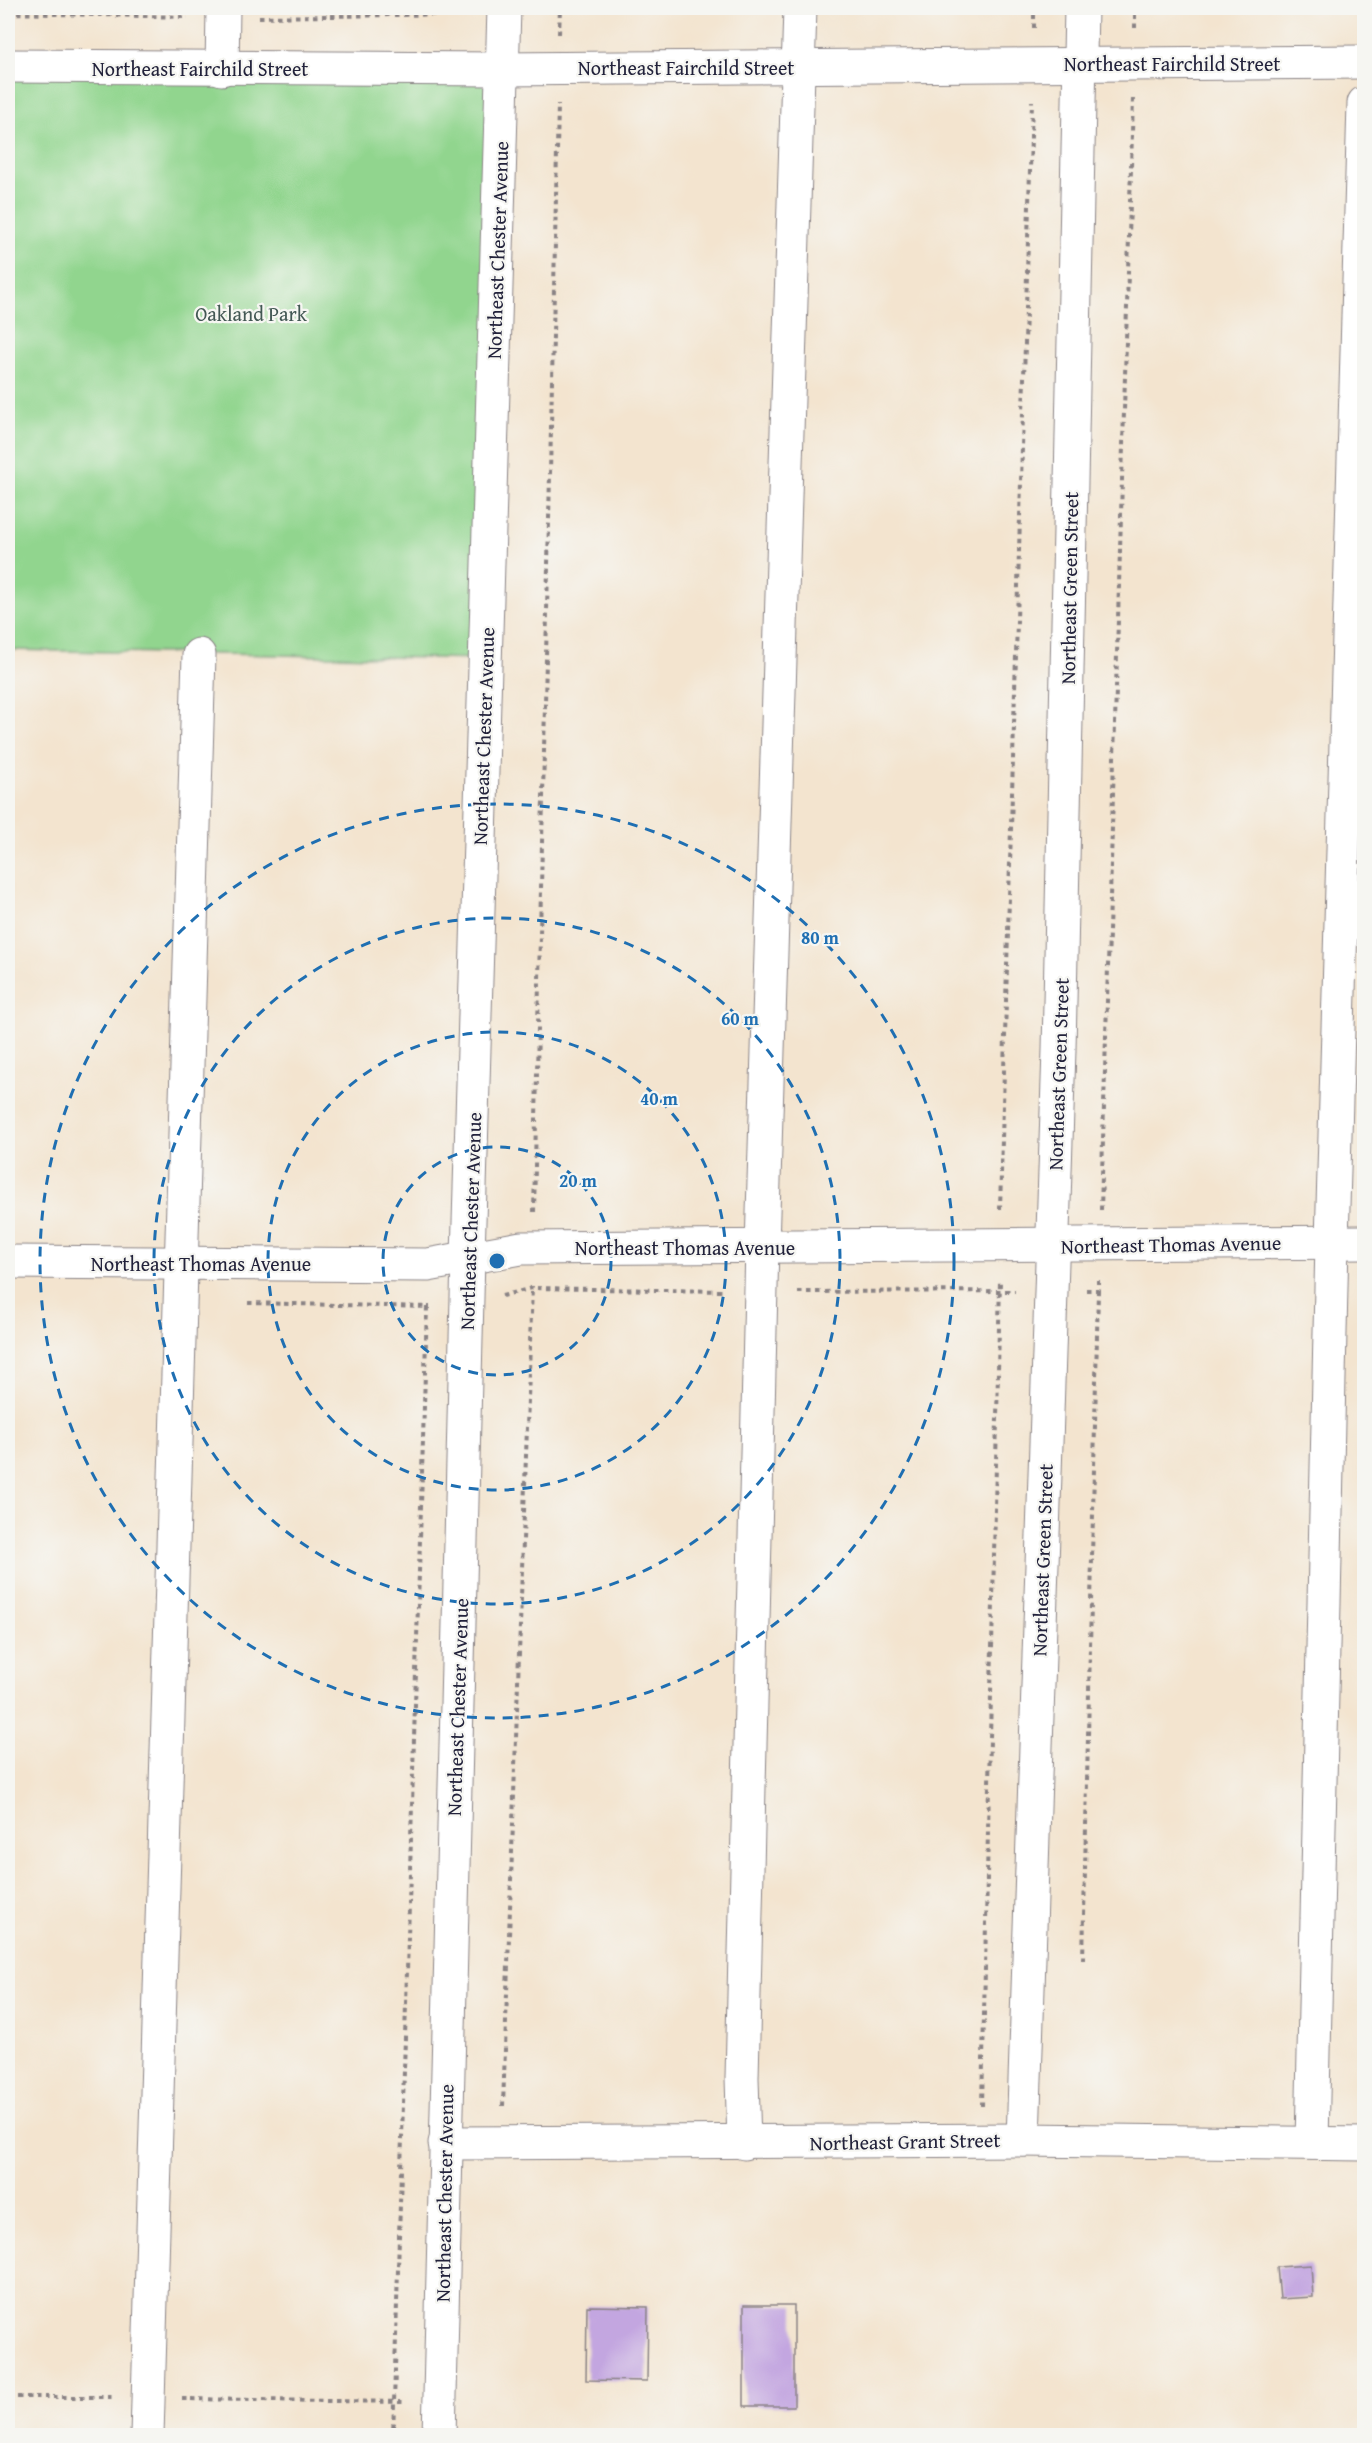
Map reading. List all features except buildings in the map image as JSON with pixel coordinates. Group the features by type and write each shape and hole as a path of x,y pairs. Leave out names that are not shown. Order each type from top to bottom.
{"street":[{"path":"222,69 223,8"},
{"name":"Northeast Chester Avenue","path":"439,2436 468,1257 504,8"},
{"path":"744,2143 742,2078 762,1246 800,8"},
{"name":"Northeast Green Street","path":"1023,2140 1059,1038 1081,8"},
{"name":"Northeast Fairchild Street","path":"8,66 502,69 1365,62"},
{"path":"1312,2143 1332,1242 1365,103"},
{"path":"147,2436 199,655"},
{"name":"Northeast Thomas Avenue","path":"8,1262 428,1265 521,1248 1365,1242"},
{"name":"Northeast Grant Street","path":"445,2143 1023,2140 1365,2144"}],"path":[{"path":"502,2143 532,1288 560,8"},
{"path":"983,2140 1000,1214 1034,8"},
{"path":"1083,1960 1098,1290 1135,8"},
{"path":"239,1303 468,1305 532,1288 761,1292 1098,1290"},
{"path":"8,2397 394,2402 440,2400"}],"green space":[{"name":"Oakland Park","path":"8,66 502,69 485,659 8,650"}]}
